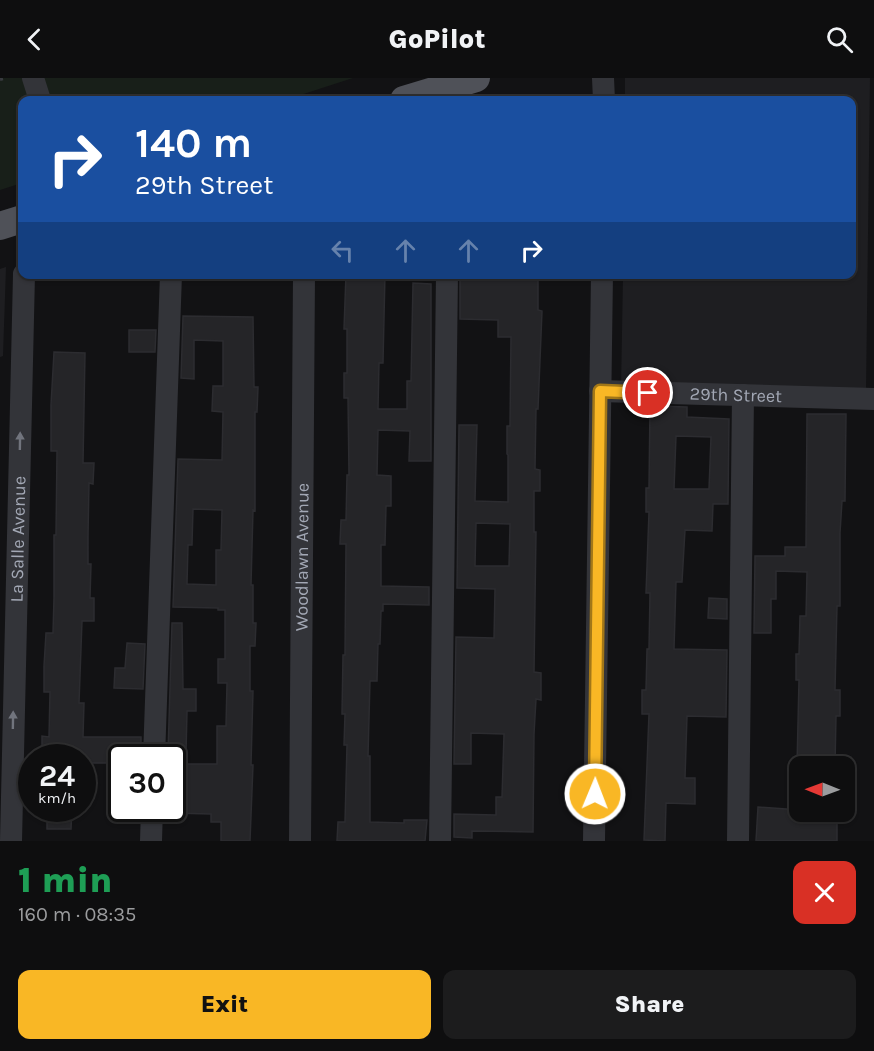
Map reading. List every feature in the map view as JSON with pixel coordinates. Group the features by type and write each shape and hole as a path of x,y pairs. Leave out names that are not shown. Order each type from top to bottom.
{"main road":[{"path":"417,96 476,78"},
{"path":"0,226 18,220"}],"street":[{"path":"33,78 39,96"},
{"path":"603,78 604,96"},
{"name":"La Salle Avenue","path":"11,841 24,279"},
{"path":"154,744 171,279"},
{"name":"Woodlawn Avenue","path":"300,841 304,279"},
{"path":"440,841 447,279"},
{"path":"594,841 602,279"},
{"name":"29th Street","path":"600,391 874,399"},
{"path":"738,841 743,395"},
{"path":"151,841 152,822"}],"path":[{"path":"0,80 5,78"}],"shaded area":[{"path":"0,78 353,78 297,96 18,96 18,184 0,190"},
{"path":"625,78 870,78 866,392 621,388 623,279 856,279 856,96 625,96"},
{"path":"6,267 3,356 0,357 0,269"}],"building":[{"path":"346,279 385,279 383,363 379,363 378,409 407,409 407,381 411,381 413,283 431,284 431,461 409,461 410,431 378,430 377,475 391,476 391,506 386,506 385,545 381,545 381,586 429,587 429,605 383,604 380,644 378,644 377,681 370,681 368,756 370,756 370,822 404,823 404,820 427,820 425,841 337,841 338,822 345,822 347,745 344,745 345,714 342,714 346,544 340,544 341,520 346,520 347,475 349,475 348,398 344,398 344,373 347,373 347,329 344,329"},
{"path":"460,279 538,279 538,310 542,311 535,469 540,470 540,491 534,491 534,532 536,532 534,672 541,673 541,700 536,699 533,832 472,831 472,838 454,837 454,814 496,815 496,797 502,797 504,734 471,733 471,764 454,764 456,637 494,638 495,589 457,588 459,425 477,425 475,501 508,502 507,426 510,426 511,337 498,337 498,320 460,319","holes":["476,523 510,524 509,566 475,566"]},
{"path":"183,316 253,317 254,387 258,387 257,412 255,412 255,511 253,510 251,585 253,585 253,623 256,623 255,646 250,646 250,691 253,691 251,765 253,765 250,841 221,841 221,822 211,822 211,814 186,813 186,764 217,764 217,726 226,726 227,683 218,683 218,659 225,659 225,610 173,607 178,459 222,460 223,412 212,411 213,386 223,386 223,341 194,340 194,379 181,378","holes":["193,509 222,510 221,550 216,550 216,585 187,584 188,545 192,545"]},
{"path":"129,330 156,330 155,352 129,352"},
{"path":"54,352 85,353 83,463 94,463 93,484 89,483 88,564 91,564 90,598 94,598 94,621 82,621 79,703 84,703 83,737 141,737 141,744 108,744 108,763 96,763 96,744 42,744 42,736 49,737 50,692 44,692 44,666 46,633 53,633 54,535 56,535 57,451 51,451"},
{"path":"650,406 687,407 687,417 729,419 728,504 713,504 712,531 685,530 682,582 676,582 674,649 727,650 726,717 687,716 685,778 695,778 695,804 666,803 665,841 644,840 649,714 642,714 642,690 646,690 647,649 649,649 650,593 646,593 649,512 646,512 646,488 649,488","holes":["676,436 711,437 709,489 674,489"]},
{"path":"807,414 846,414 845,501 842,501 840,533 840,606 837,606 835,690 840,690 840,716 836,716 835,756 797,756 799,680 796,680 796,654 799,654 800,616 806,616 807,572 776,571 776,599 771,599 771,633 754,633 755,556 785,556 785,547 806,547"},
{"path":"709,598 727,599 727,619 708,618"},
{"path":"172,623 182,623 183,689 196,689 196,711 187,711 186,754 186,744 168,744"},
{"path":"127,643 145,644 143,689 114,688 115,668 125,668"},
{"path":"758,807 789,809 789,822 837,822 837,841 756,841"},
{"path":"47,822 71,822 71,829 47,829"}],"route":[{"path":"595,794 600,391 648,393"}]}
